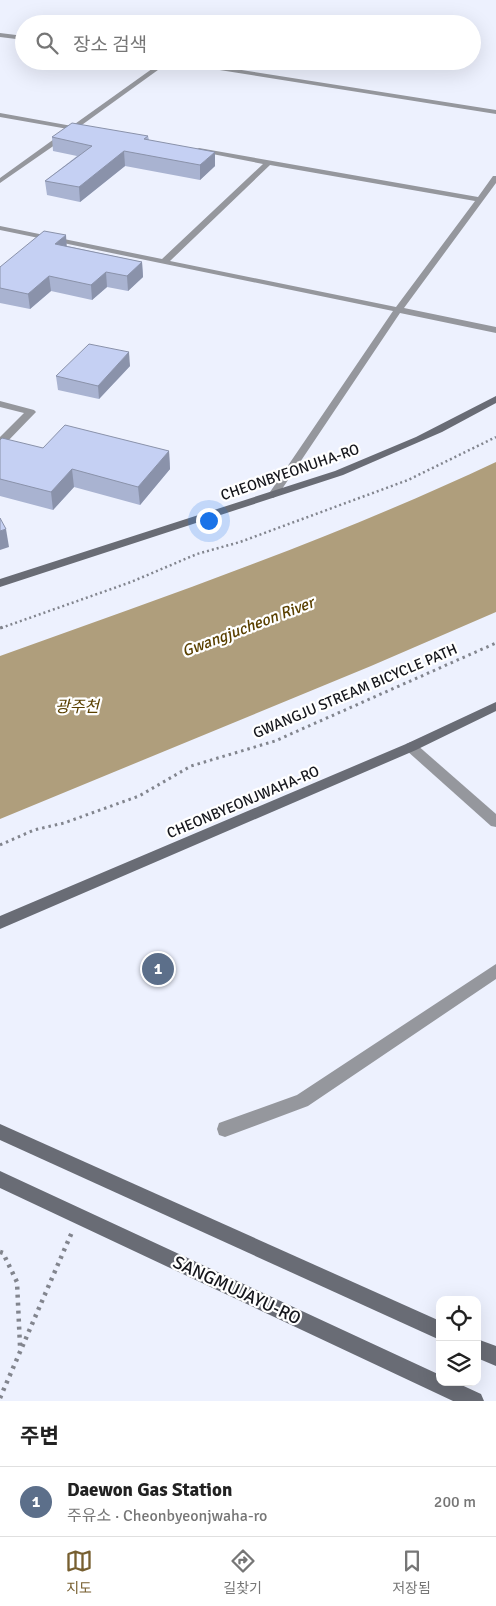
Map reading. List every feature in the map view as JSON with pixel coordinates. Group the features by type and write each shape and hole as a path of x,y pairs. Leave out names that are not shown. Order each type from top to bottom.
{"street":[{"name":"CHEONBYEONUHA-RO","path":"0,583 273,495 393,452 496,399"},
{"name":"CHEONBYEONJWAHA-RO","path":"0,923 411,747 496,706"},
{"path":"0,1132 436,1329"},
{"name":"SANGMUJAYU-RO","path":"0,1179 474,1401"},
{"path":"481,1350 496,1356"}],"lane":[{"path":"0,35 15,37"},
{"path":"0,181 156,70"},
{"path":"227,70 496,112"},
{"path":"0,115 93,132"},
{"path":"190,149 480,200"},
{"path":"164,262 268,163"},
{"path":"273,495 398,310 496,178"},
{"path":"0,228 496,330"},
{"path":"0,404 32,412 0,443"},
{"path":"411,747 496,822"},
{"path":"225,1129 302,1101 496,971"}],"path":[{"path":"1,628 131,582 197,554 240,542 408,480 496,437"},
{"name":"GWANGJU STREAM BICYCLE PATH","path":"0,845 34,830 64,823 139,796 192,766 274,741 496,643"},
{"path":"0,1398 79,1216"},
{"path":"0,1252 3,1253 17,1282 21,1349"}],"water":[{"name":"광주천","path":"496,462 496,612 371,666 0,819 0,656 312,541 435,490"}],"building":[{"path":"72,123 148,136 144,139 215,152 200,165 124,151 79,187 45,181 92,146 52,137"},
{"path":"44,231 66,235 55,244 142,262 127,276 106,272 91,285 49,276 28,294 0,288 0,267"},
{"path":"89,344 129,352 98,386 56,376"},
{"path":"65,425 169,451 138,487 72,469 51,492 0,479 0,440 2,438 43,448"},
{"path":"0,518 6,529 0,531"}],"place":[{"name":"Daewon Gas Station","path":"158,969"}],"water label":[{"name":"Gwangjucheon River","path":"248,627"}]}
